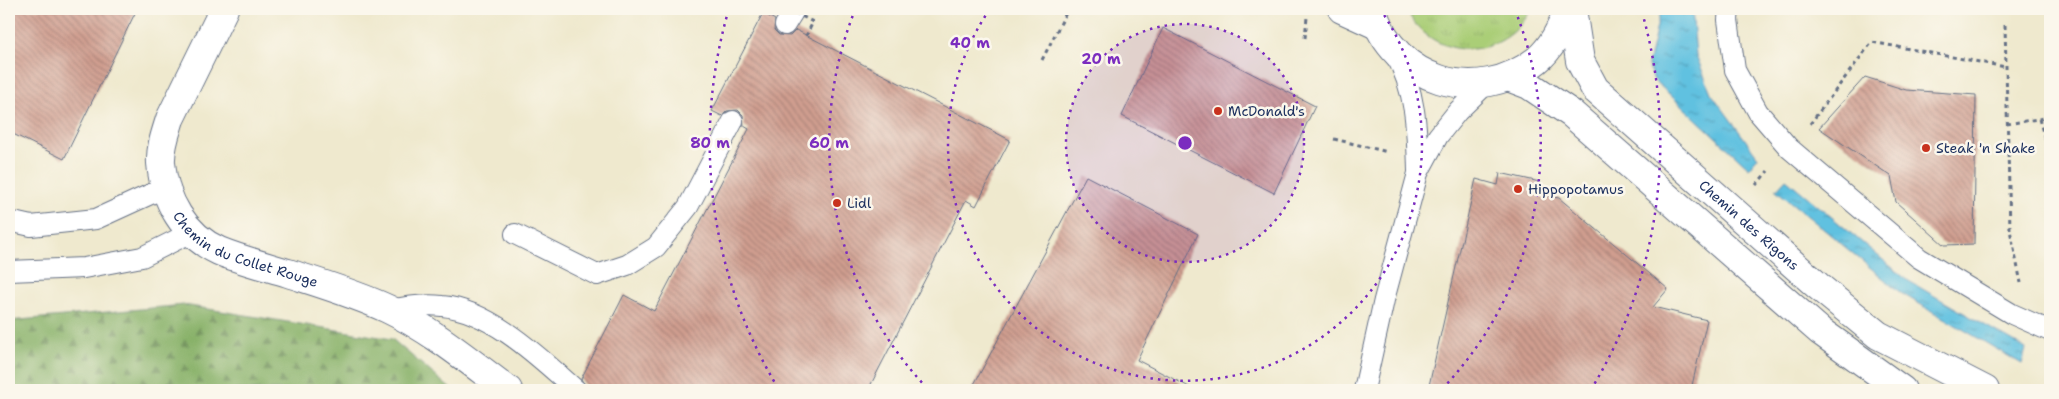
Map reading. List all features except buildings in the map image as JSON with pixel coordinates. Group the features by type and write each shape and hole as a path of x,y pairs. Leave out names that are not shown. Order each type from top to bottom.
{"street":[{"name":"Chemin du Collet Rouge","path":"224,9 170,119 164,138 161,162 166,187 175,212 192,232 218,250 348,292 389,310 430,332 508,390"},
{"path":"1342,9 1380,27 1407,62 1427,75 1459,83 1498,80 1536,89 1572,114 1820,331 1902,390"},
{"path":"1498,80 1538,59 1560,32 1570,9"},
{"name":"Chemin des Rigons","path":"1570,9 1580,61 1595,89 1811,279 1878,335 1986,390"}],"lane":[{"path":"1729,9 1728,20 1735,70 1758,112 1789,148 1919,258 2012,314 2050,331"},
{"path":"1380,27 1409,85 1417,122 1418,172"},
{"path":"1364,390 1384,300 1418,172 1438,136 1458,111 1498,80"},
{"path":"515,234 597,275 627,265 656,247 688,207 733,121"},
{"path":"9,221 31,226 96,219 166,187"},
{"path":"9,271 84,268 142,257 192,232"},
{"path":"389,310 418,305 445,306 478,316 532,351 576,390"}],"path":[{"path":"1042,60 1068,9"},
{"path":"1305,38 1308,11"},
{"path":"789,14 813,22 806,36"},
{"path":"2005,25 2010,230 2032,323"},
{"path":"1807,127 1872,42 2006,67"},
{"path":"2007,124 2050,117"},
{"path":"2039,119 2050,156"},
{"path":"1334,139 1382,150"},
{"path":"1750,192 1769,170"}],"green space":[{"path":"1406,9 1531,9 1519,26 1504,39 1487,47 1468,49 1450,47 1433,39 1418,27"},
{"path":"184,305 392,339 452,390 9,390 9,321"}],"water":[{"path":"1661,9 1692,9 1696,55 1711,93 1758,157 1749,168 1654,80 1648,65"},
{"path":"1786,179 1907,280 2026,349 2022,364 1901,293 1776,190"}],"place":[{"name":"McDonald's","path":"1218,111"},
{"name":"Steak 'n Shake","path":"1926,148"},
{"name":"Hippopotamus","path":"1518,189"},
{"name":"Lidl","path":"837,203"}]}
